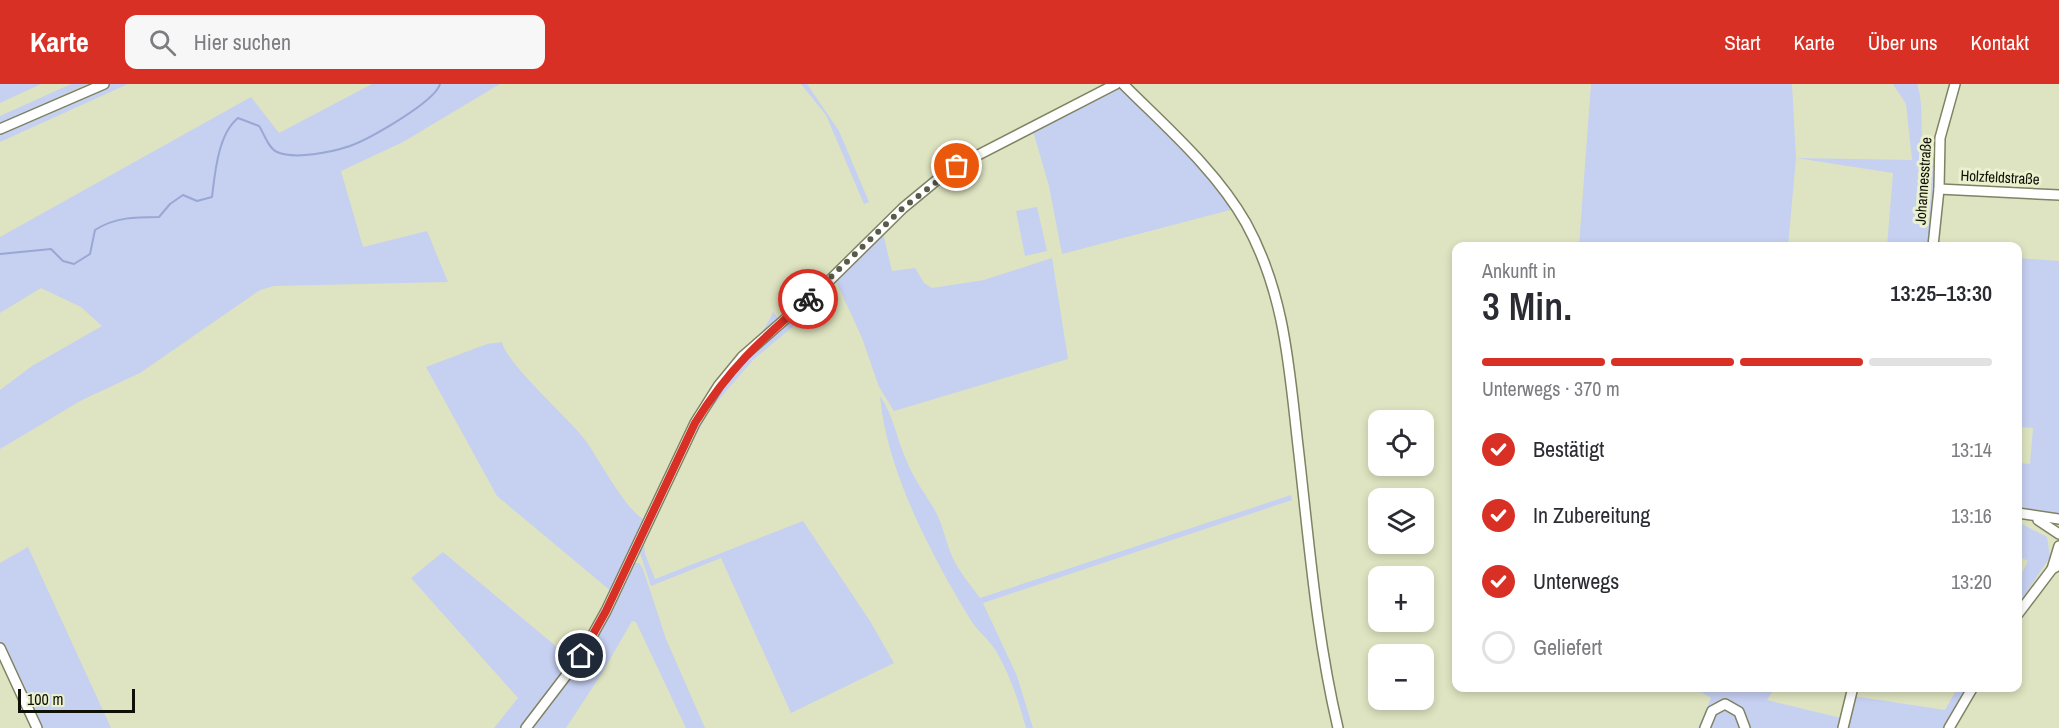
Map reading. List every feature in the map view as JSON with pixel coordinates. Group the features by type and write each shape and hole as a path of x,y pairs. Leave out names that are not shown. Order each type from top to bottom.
{"street":[{"path":"0,129 104,84"},
{"path":"526,728 566,680 591,641 695,423 735,365 831,279 903,208 949,170 1116,84"},
{"path":"1123,84 1194,157 1231,202 1254,240 1276,296 1288,351 1321,645 1338,728"},
{"name":"Johannesstraße","path":"1933,242 1939,189 1940,138 1955,84"},
{"name":"Holzfeldstraße","path":"1939,189 2059,195"},
{"path":"2022,514 2059,519"},
{"path":"2034,517 2059,534"},
{"path":"2022,609 2055,567 2059,546"},
{"path":"0,648 37,728"},
{"path":"1843,728 1852,692"},
{"path":"1949,728 1970,692"},
{"path":"1705,728 1712,711 1725,704 1739,712 1745,728"}],"shaded area":[{"path":"0,84 41,84 0,103"},
{"path":"71,84 87,84 0,124 0,116"},
{"path":"111,84 128,84 0,142 0,133"},
{"path":"372,84 500,84 403,142 341,171 363,247 427,231 448,282 274,286 260,290 140,373 82,400 0,449 0,390 32,366 102,326 81,307 41,288 0,313 0,237 251,97 279,133"},
{"path":"801,84 807,84 839,131 869,202 864,204 826,115"},
{"path":"1591,84 1792,84 1796,158 1788,242 1579,242"},
{"path":"1893,84 1917,84 1923,147 1937,152 1930,242 1887,242 1893,173 1796,158 1912,160 1906,104"},
{"path":"1119,88 1126,90 1198,164 1234,209 1062,254 1049,186 1033,131"},
{"path":"1037,207 1047,251 1025,256 1016,211"},
{"path":"882,229 892,271 915,268 924,283 932,288 984,280 1052,258 1068,359 894,411 879,387 862,338 834,277"},
{"path":"2022,258 2059,261 2059,514 2022,508 2022,463 2030,464 2033,428 2022,427"},
{"path":"831,283 835,291 753,360 709,411 683,459 644,544 645,554 655,579 803,521 870,621 894,663 791,713 721,558 651,586 638,547 704,413 722,384 761,334 773,312 782,323"},
{"path":"502,342 506,352 526,377 585,440 631,508 646,520 612,592 497,496 426,367 487,344"},
{"path":"880,396 889,412 910,469 937,515 952,557 980,598 1291,495 1292,500 983,603 1017,676 1033,728 1026,728 1014,689 1001,660 970,619 913,512 891,453"},
{"path":"2022,524 2047,537 2050,557 2022,599 2022,573 2028,561 2022,558"},
{"path":"28,547 111,728 39,728 0,644 0,563"},
{"path":"443,552 575,662 523,728 494,728 518,698 411,578"},
{"path":"634,563 639,563 643,569 666,639 705,728 686,728 636,622 632,621 566,728 528,728 547,706"},
{"path":"1699,692 1772,692 1767,700 1841,718 1839,728 1698,728 1711,698"},
{"path":"1955,692 1967,692 1946,728 1845,728 1853,696 1945,710"}],"waterway":[{"path":"0,254 51,249 63,261 74,264 90,254 95,230 110,222 159,217 170,204 183,195 197,201 212,197 216,166 222,144 231,125 238,118 259,126 269,144 277,152 293,155 324,153 350,146 386,128 414,110 435,92 440,84"}],"way so far":[{"path":"808,299 903,208 957,166"}],"route":[{"path":"581,656 606,611 695,423 709,400 742,357 808,299"}]}
